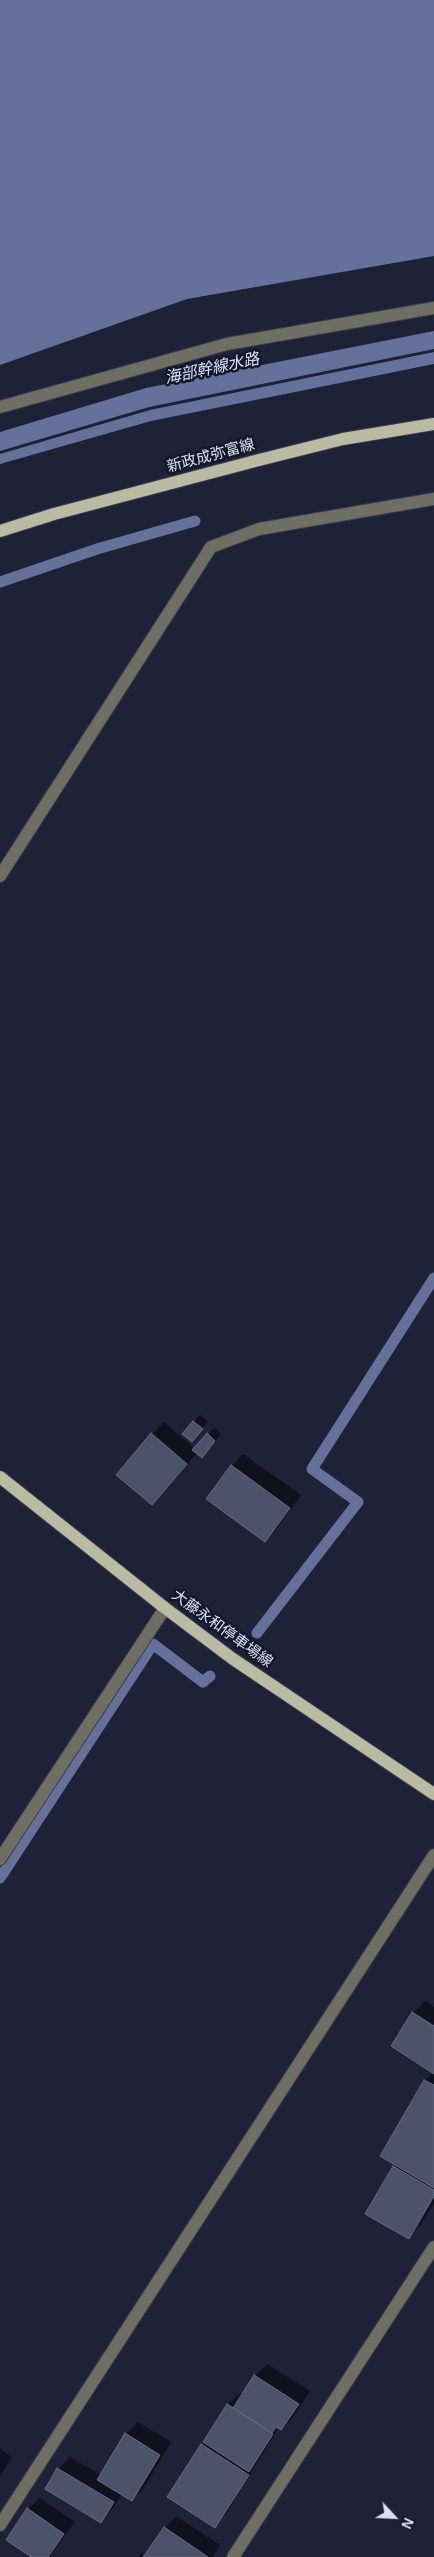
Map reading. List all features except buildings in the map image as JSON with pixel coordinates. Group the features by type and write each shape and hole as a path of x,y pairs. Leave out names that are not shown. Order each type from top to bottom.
{"main road":[{"name":"新政成弥富線","path":"0,531 54,514 259,460 343,440 434,424"},
{"name":"大藤永和停車場線","path":"0,1477 165,1608 233,1659 434,1794"}],"street":[{"path":"0,407 227,344 434,308"},
{"path":"0,876 211,547 259,529 434,498"},
{"path":"0,1859 165,1608"},
{"path":"0,2525 434,1854"},
{"path":"233,2557 434,2247"}],"water":[{"path":"0,0 434,0 434,256 187,299 0,365"},
{"path":"434,331 434,349 149,407 0,451 0,432 146,388"},
{"path":"434,352 434,364 151,421 0,464 0,454 150,410"}],"waterway":[{"path":"0,582 97,549 195,521"},
{"path":"257,1633 358,1502 312,1469 434,1278"},
{"path":"0,1878 153,1644 203,1682 210,1676"}],"water label":[{"name":"海部幹線水路","path":"212,369"}]}
